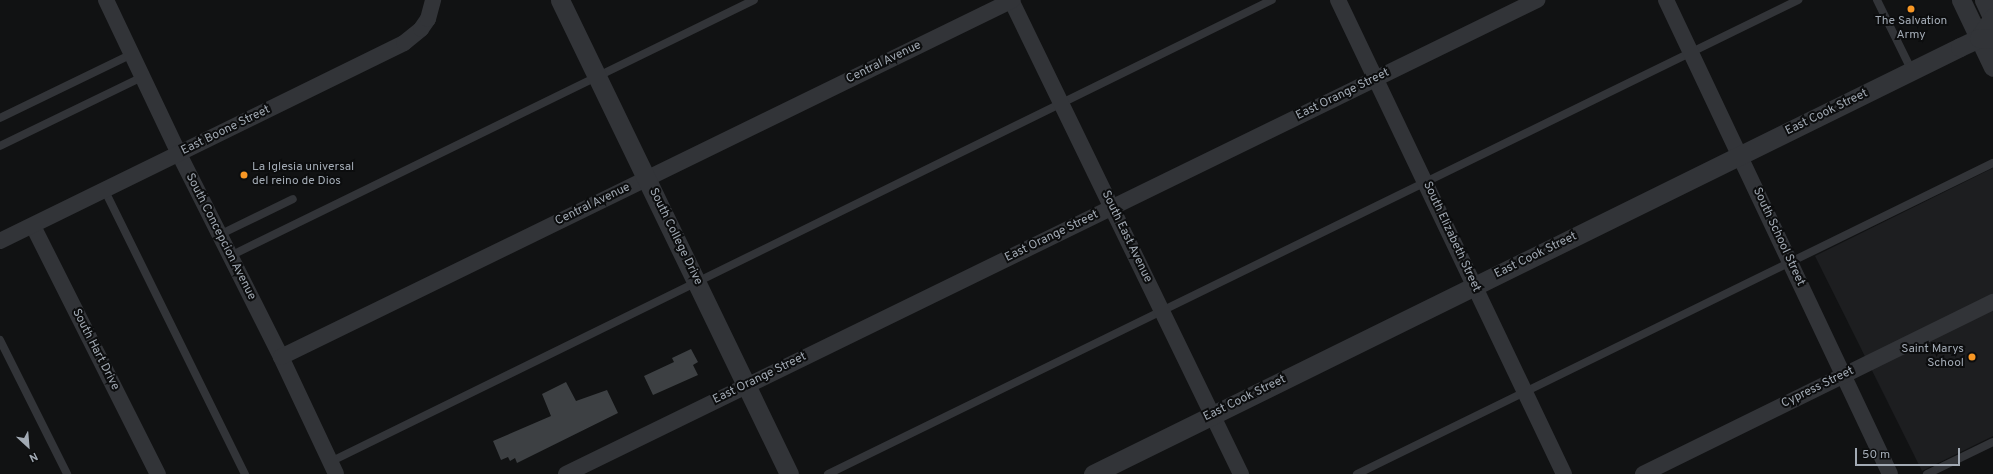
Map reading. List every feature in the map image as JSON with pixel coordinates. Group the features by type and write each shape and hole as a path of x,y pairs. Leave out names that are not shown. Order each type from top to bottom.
{"street":[{"name":"South Concepcion Avenue","path":"106,0 178,154 281,357 333,468"},
{"name":"East Boone Street","path":"0,241 105,191 404,43 421,29 428,19 433,0"},
{"name":"South College Drive","path":"560,0 789,474"},
{"name":"South East Avenue","path":"1012,0 1241,474"},
{"name":"Central Avenue","path":"281,357 1012,0"},
{"name":"South Elizabeth Street","path":"1338,0 1564,474"},
{"name":"East Orange Street","path":"566,474 1537,0"},
{"name":"South School Street","path":"1666,0 1890,474"},
{"path":"1961,0 1986,38 1993,67"},
{"path":"1984,0 1993,18 1986,38"},
{"name":"East Cook Street","path":"1092,474 1912,71 1986,38"},
{"name":"South Hart Drive","path":"33,226 158,474"},
{"name":"Cypress Street","path":"1643,474 1993,302"}],"lane":[{"path":"230,256 754,0"},
{"path":"333,468 697,282 1272,0"},
{"path":"828,474 1798,0"},
{"path":"1877,0 1912,71"},
{"path":"0,118 132,54"},
{"path":"0,146 142,77"},
{"path":"1357,474 1993,163"},
{"path":"105,191 245,474"},
{"path":"219,235 293,199"},
{"path":"0,340 67,474"},
{"path":"1927,474 1993,442"}],"shaded area":[{"path":"1993,168 1993,436 1922,471 1815,256"}],"building":[{"path":"691,349 698,362 693,365 698,375 653,395 644,376 674,362 672,358"},
{"path":"566,382 576,401 607,390 618,413 517,463 515,458 510,461 508,457 501,460 493,441 551,416 542,394"}],"place":[{"name":"The Salvation Army","path":"1911,9"},
{"name":"La Iglesia universal del reino de Dios","path":"244,175"},
{"name":"Saint Marys School","path":"1972,357"}]}
